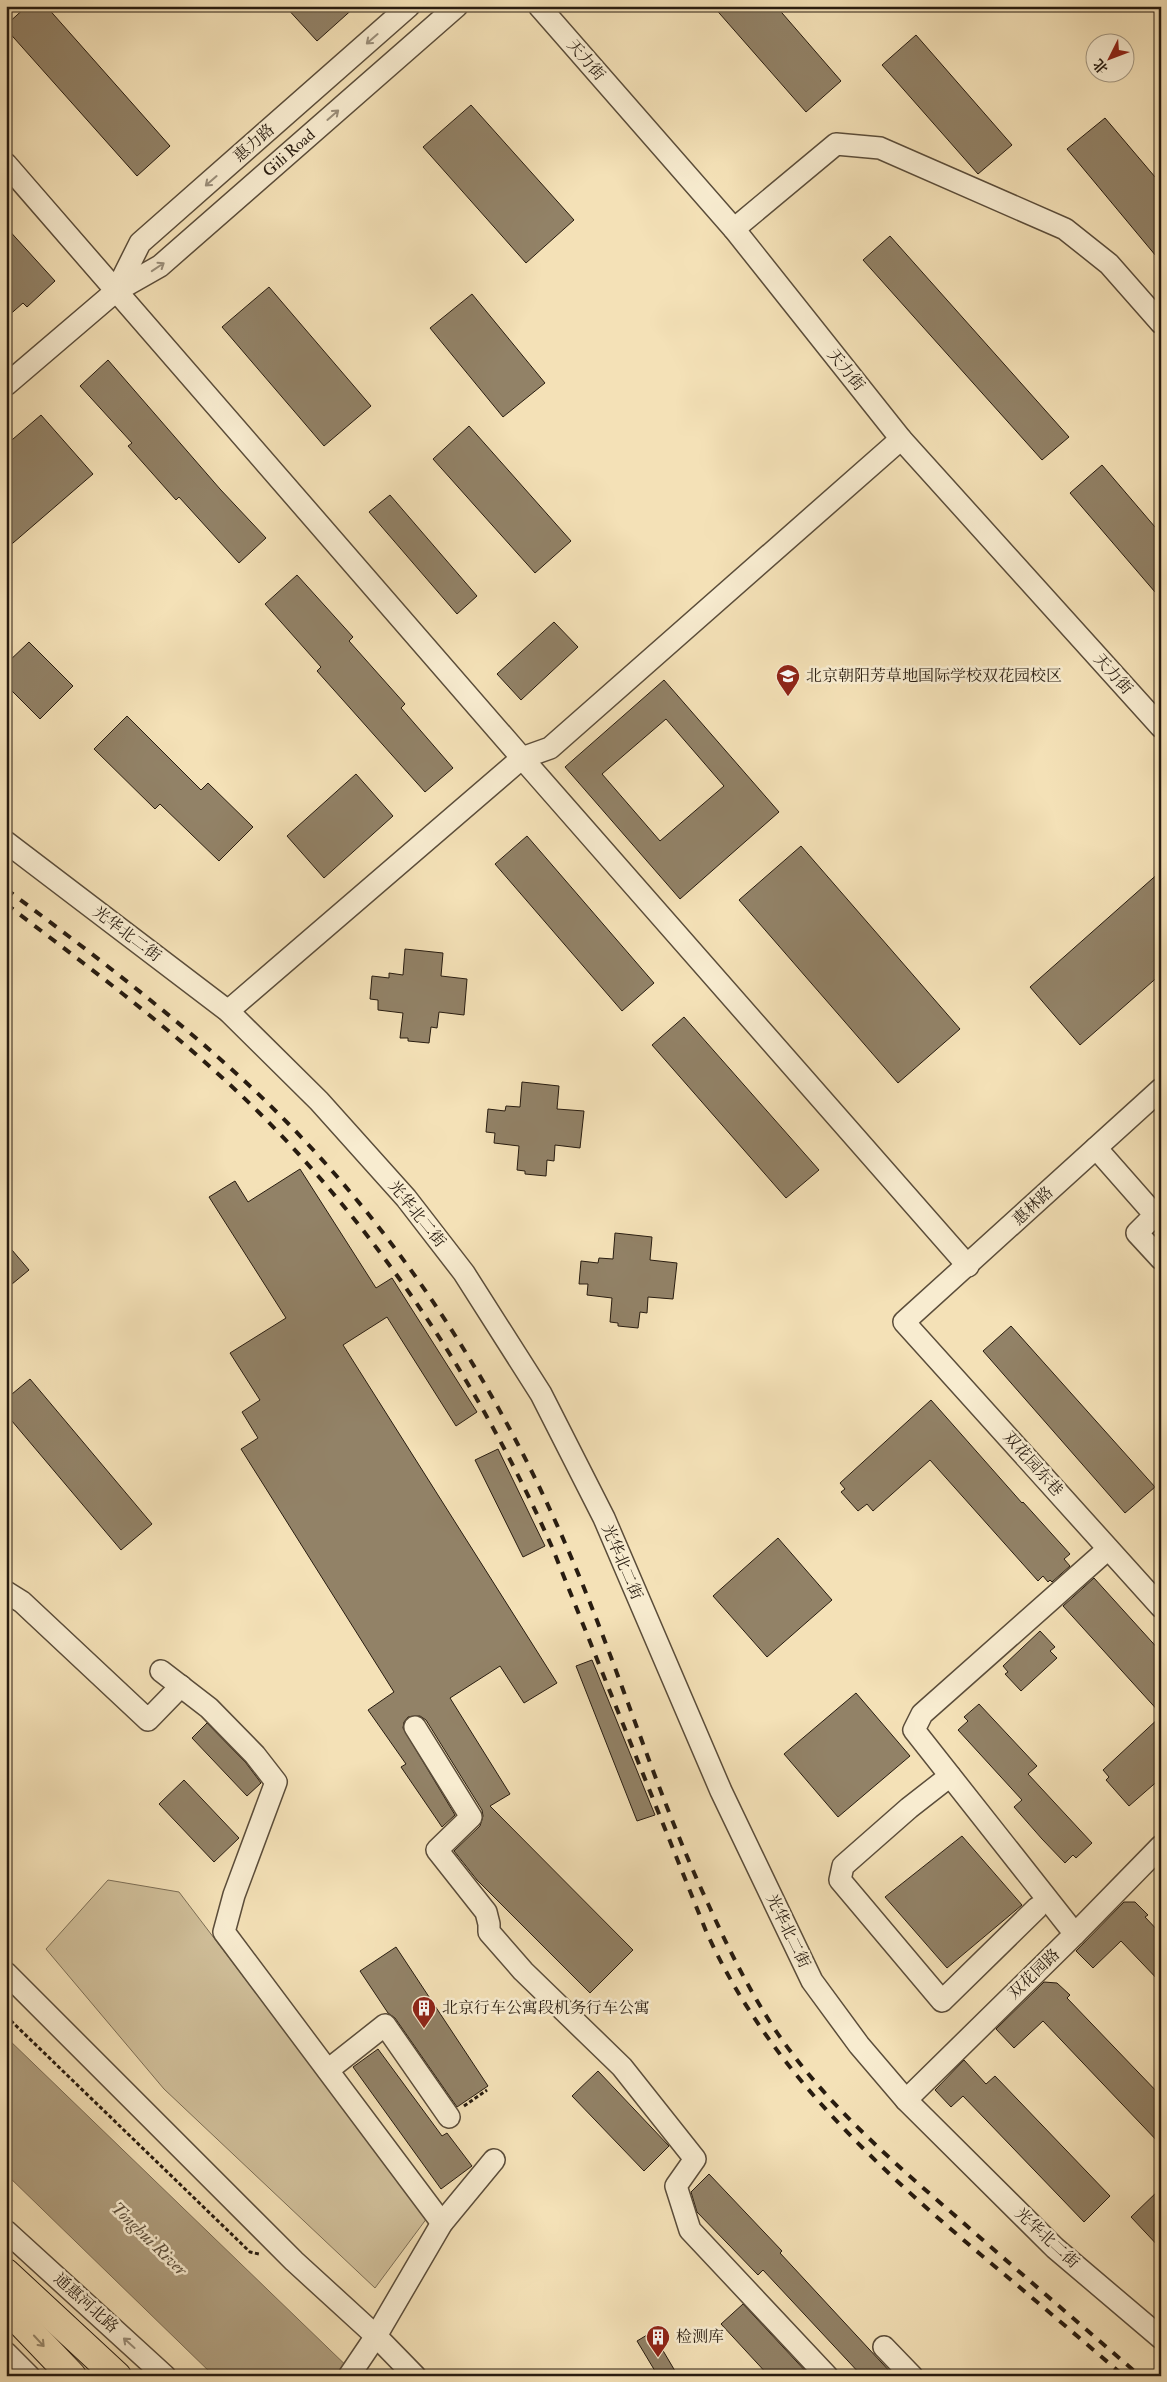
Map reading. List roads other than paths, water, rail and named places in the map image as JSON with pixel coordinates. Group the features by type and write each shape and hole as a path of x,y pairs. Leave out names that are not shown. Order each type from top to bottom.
{"highway":[{"path":"6,2273 116,2376"},
{"path":"32,2298 107,2376"},
{"path":"6,2307 72,2376"}],"street":[{"name":"惠力路","path":"116,291 140,243 409,6"},
{"name":"Gili Road","path":"116,291 160,266 457,6"},
{"name":"天力街","path":"539,6 734,229 901,439 1161,727"},
{"path":"734,229 836,144 880,148 1065,229 1109,264 1161,324"},
{"path":"6,164 522,758 968,1266"},
{"path":"6,385 116,291"},
{"path":"228,1012 522,758 550,748 901,439"},
{"name":"光华北二街","path":"6,842 228,1012 319,1101 406,1198 464,1273 541,1394 604,1518 721,1791 812,1981 859,2045 906,2100 1055,2248 1161,2338"},
{"name":"惠林路","path":"904,1322 1161,1089"},
{"path":"1096,1148 1155,1215 1137,1233 1161,1259"},
{"name":"双花园东巷","path":"904,1322 1161,1607"},
{"path":"1075,1934 914,1730 922,1714 1108,1549"},
{"path":"6,1592 22,1602 148,1720 181,1686"},
{"path":"161,1671 209,1708 255,1755 276,1782 234,1896 224,1932 442,2223"},
{"path":"415,1727 471,1817 437,1850 486,1912 489,1932 524,1971 622,2067 695,2159 676,2186 690,2230 827,2376"},
{"path":"950,1776 909,1808 843,1866 840,1880 942,2001 1037,1908"},
{"name":"双花园路","path":"906,2100 1075,1934 1161,1846"},
{"path":"6,1973 294,2260 376,2336 415,2376"},
{"path":"328,2070 385,2025 449,2117"},
{"path":"350,2376 376,2336 442,2223 494,2160"},
{"name":"通惠河北路","path":"6,2231 165,2376"},
{"path":"884,2347 912,2376"},
{"path":"6,2353 29,2376"}],"water":[{"name":"Tonghui River","path":"6,2037 357,2376 214,2376 6,2174"}],"railway":[{"path":"6,889 162,1010 223,1061 301,1137 391,1243 431,1299 469,1358 504,1418 536,1480 584,1588 653,1772 690,1863 733,1957 778,2034 818,2085 886,2155 1140,2376"},
{"path":"6,904 147,1013 248,1101 321,1179 361,1227 433,1328 497,1435 525,1490 552,1547 706,1931 730,1979 759,2024 790,2067 824,2108 899,2183 1124,2376"}],"place":[{"name":"北京朝阳芳草地国际学校双花园校区","path":"788,697"},
{"name":"北京行车公寓段机务行车公寓","path":"424,2029"},
{"name":"检测库","path":"658,2358"}]}
